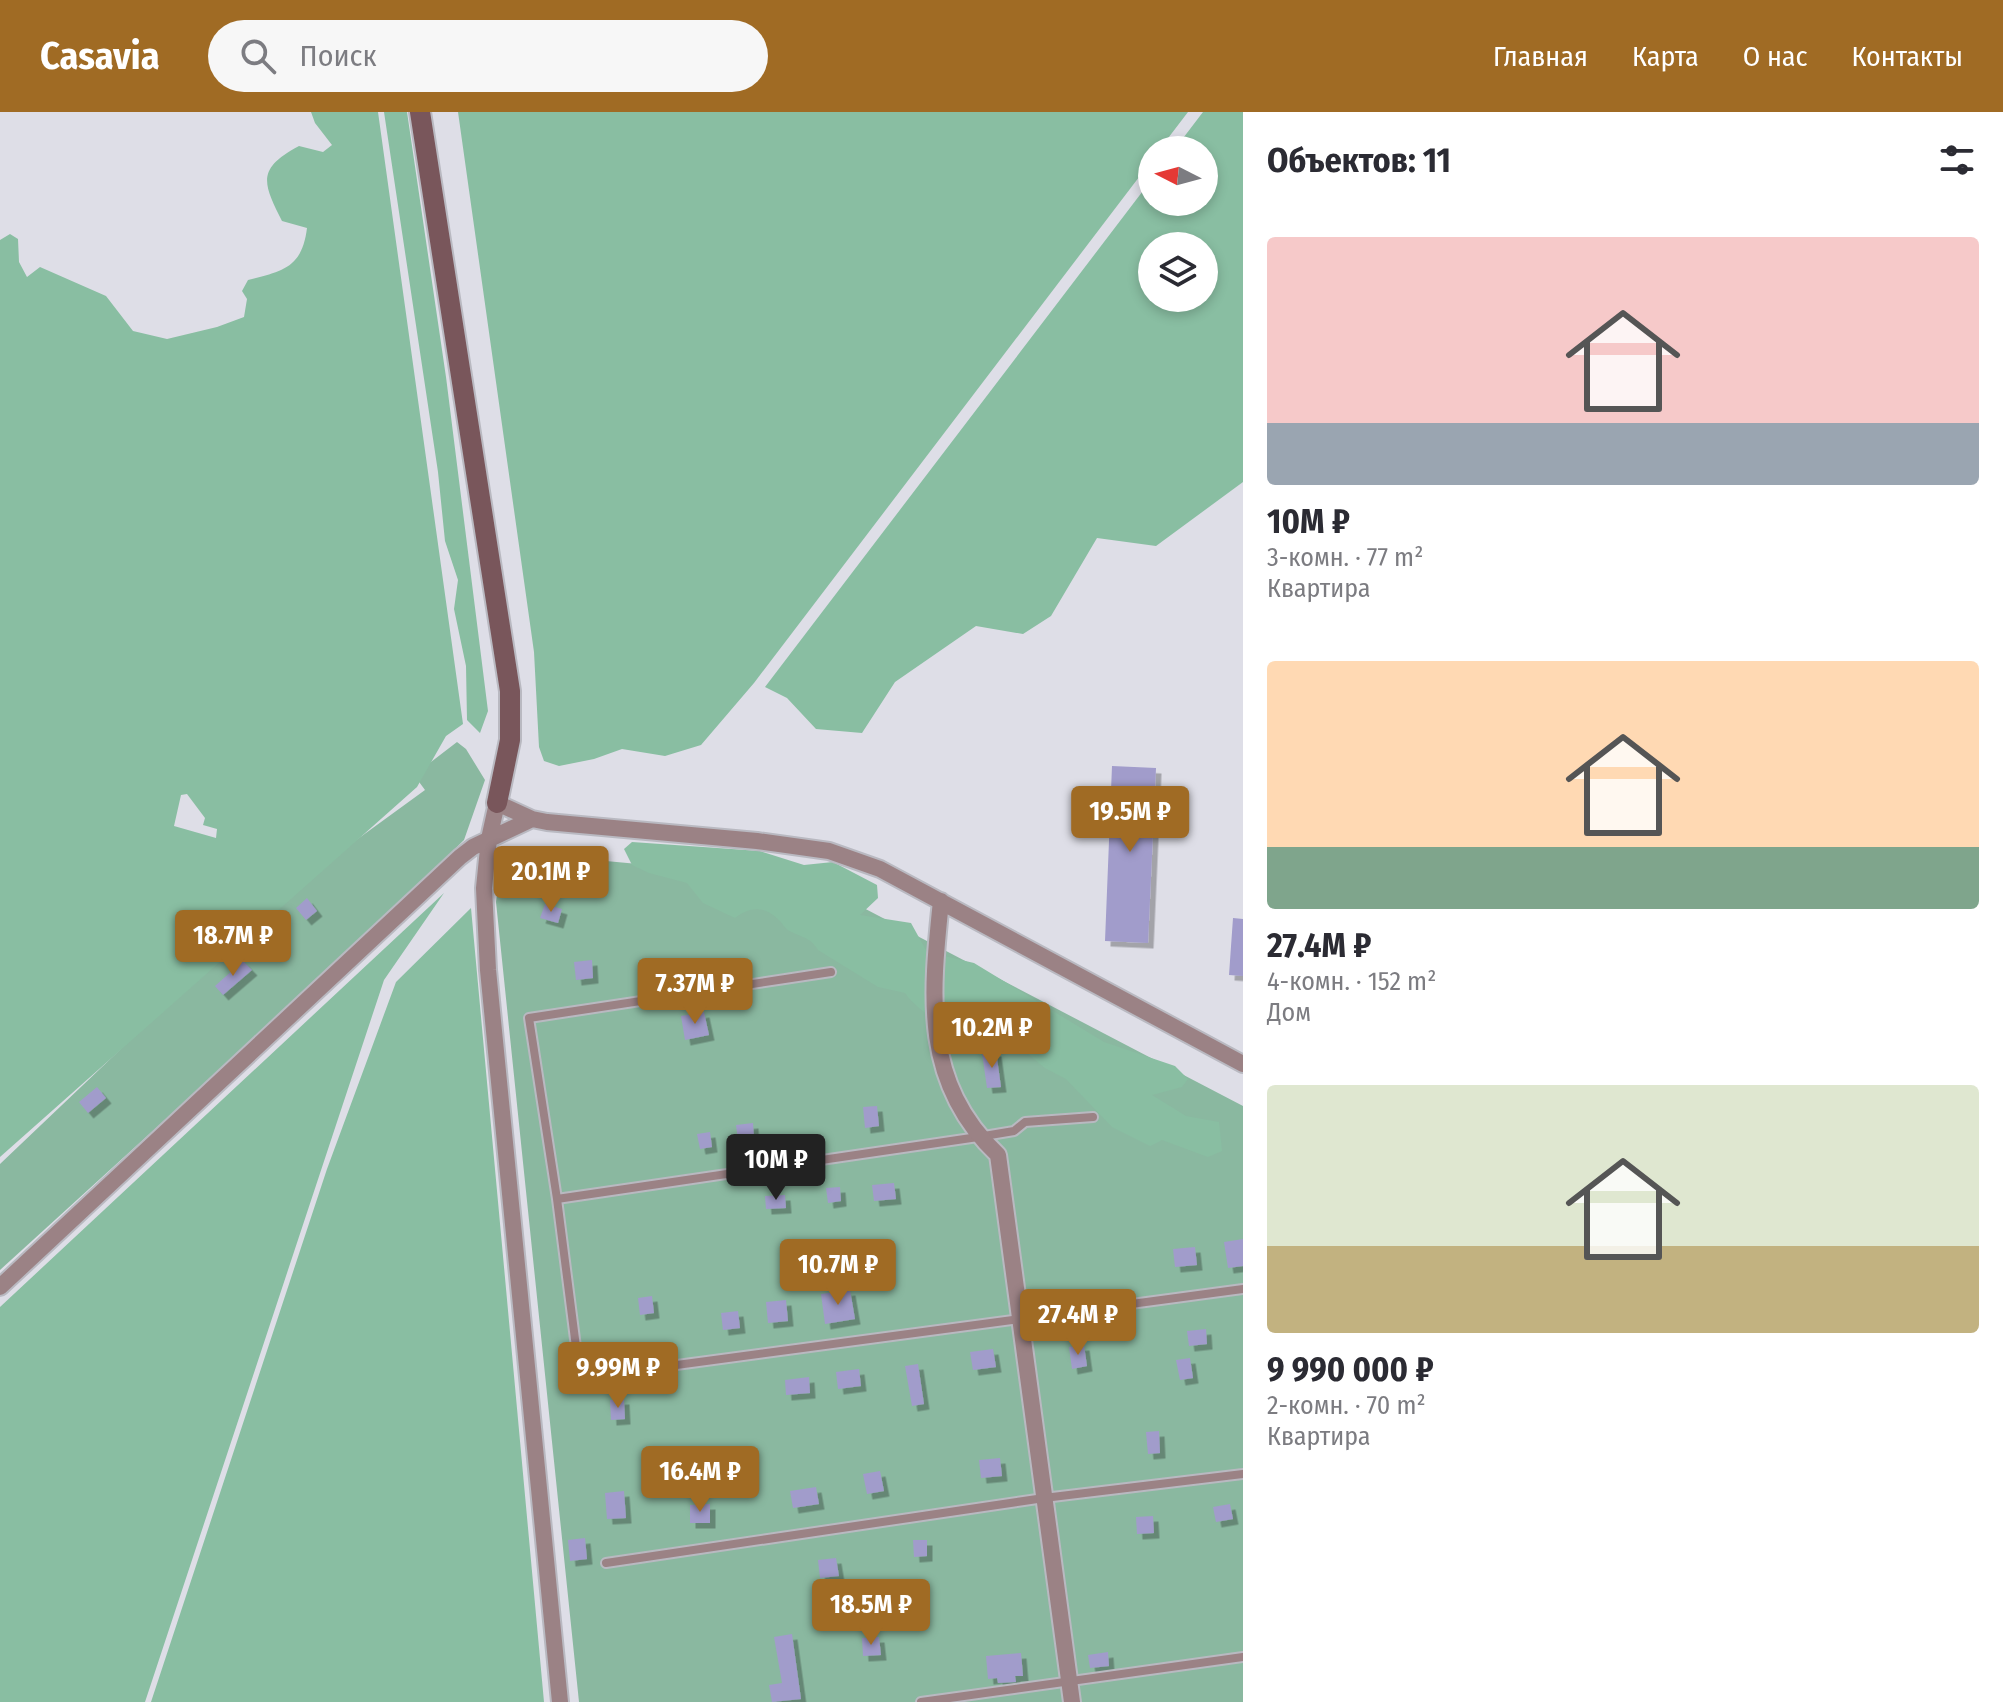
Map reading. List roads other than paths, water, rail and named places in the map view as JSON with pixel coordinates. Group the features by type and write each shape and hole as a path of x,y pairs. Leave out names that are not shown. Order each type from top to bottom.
{"street":[{"path":"420,112 510,691 510,740 489,839 483,903 560,1702"},
{"path":"497,803 532,819 829,851 880,869 1243,1064"},
{"path":"0,1287 460,857 532,819"},
{"path":"941,901 934,971 935,1036 953,1097 978,1137 998,1155 1072,1702"}],"lane":[{"path":"831,972 529,1018 580,1378 1243,1289"},
{"path":"557,1199 978,1137 1014,1131 1025,1122 1093,1117"},
{"path":"606,1563 1044,1498 1243,1474"},
{"path":"921,1702 1243,1657"}]}
